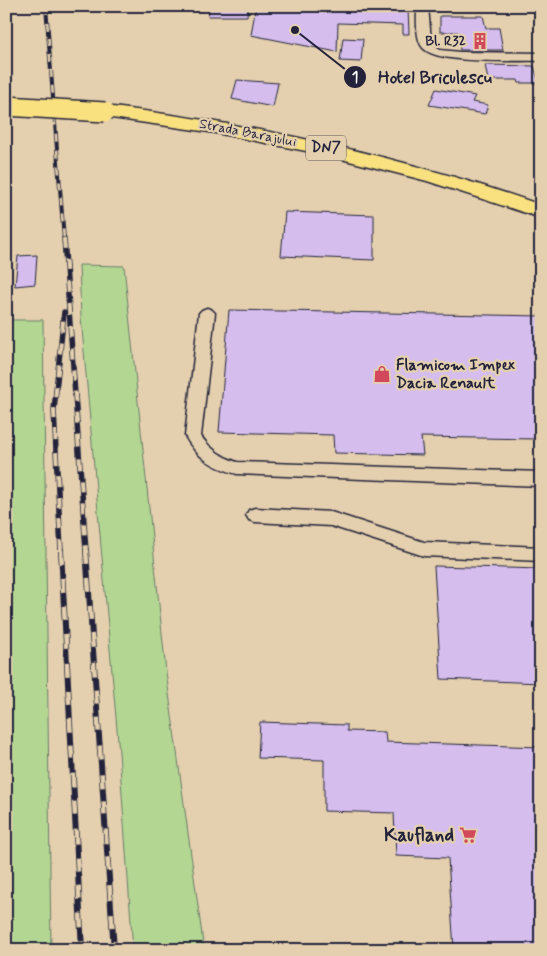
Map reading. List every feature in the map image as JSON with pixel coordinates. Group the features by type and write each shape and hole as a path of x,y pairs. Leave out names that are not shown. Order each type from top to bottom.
{"highway":[{"name":"Strada Barajului","path":"6,106 105,112 216,126 319,147 443,179 541,212"}],"lane":[{"path":"422,6 425,41 427,46 437,53 453,56 541,57"},
{"path":"207,313 193,436 199,448 212,458 237,468 541,479"},
{"path":"255,515 331,519 424,549 541,554"}],"green space":[{"path":"79,265 124,266 166,672 204,950 133,950 119,752 81,317"},
{"path":"6,320 43,320 51,950 6,950"}],"building":[{"path":"76,6 120,6 120,9 75,10"},
{"path":"183,6 203,6 203,11 182,11"},
{"path":"210,6 248,6 247,16 208,16"},
{"path":"256,6 408,9 409,34 403,34 403,25 338,23 337,52 251,35"},
{"name":"Bl. R32","path":"440,16 483,16 486,28 499,28 503,50 460,50 458,32 440,32"},
{"path":"343,38 363,39 361,62 340,61"},
{"path":"485,65 534,66 539,83 519,83 518,80 488,80"},
{"path":"237,80 278,83 273,107 232,99"},
{"path":"436,89 475,96 472,102 488,105 485,114 429,105"},
{"path":"285,212 374,215 374,260 281,256"},
{"path":"37,255 35,284 15,286 18,256"},
{"name":"Flamicom Impex Dacia Renault","path":"229,310 541,316 541,449 538,449 536,439 421,437 423,455 334,453 333,435 219,432"},
{"path":"434,566 541,569 541,683 441,679"},
{"name":"Kaufland","path":"260,722 347,725 347,731 385,732 386,742 541,747 541,950 454,950 448,858 396,856 394,813 324,811 324,760 258,758"}],"railway":[{"path":"46,6 64,240"},
{"path":"64,238 86,551"},
{"path":"61,551 54,410 64,312"},
{"path":"61,550 82,950"},
{"path":"86,550 114,950"}],"place":[{"name":"Hotel Briculescu","path":"295,30"},
{"name":"Bl. R32","path":"480,41"},
{"name":"Flamicom Impex Dacia Renault","path":"382,374"},
{"name":"Kaufland","path":"468,835"}]}
